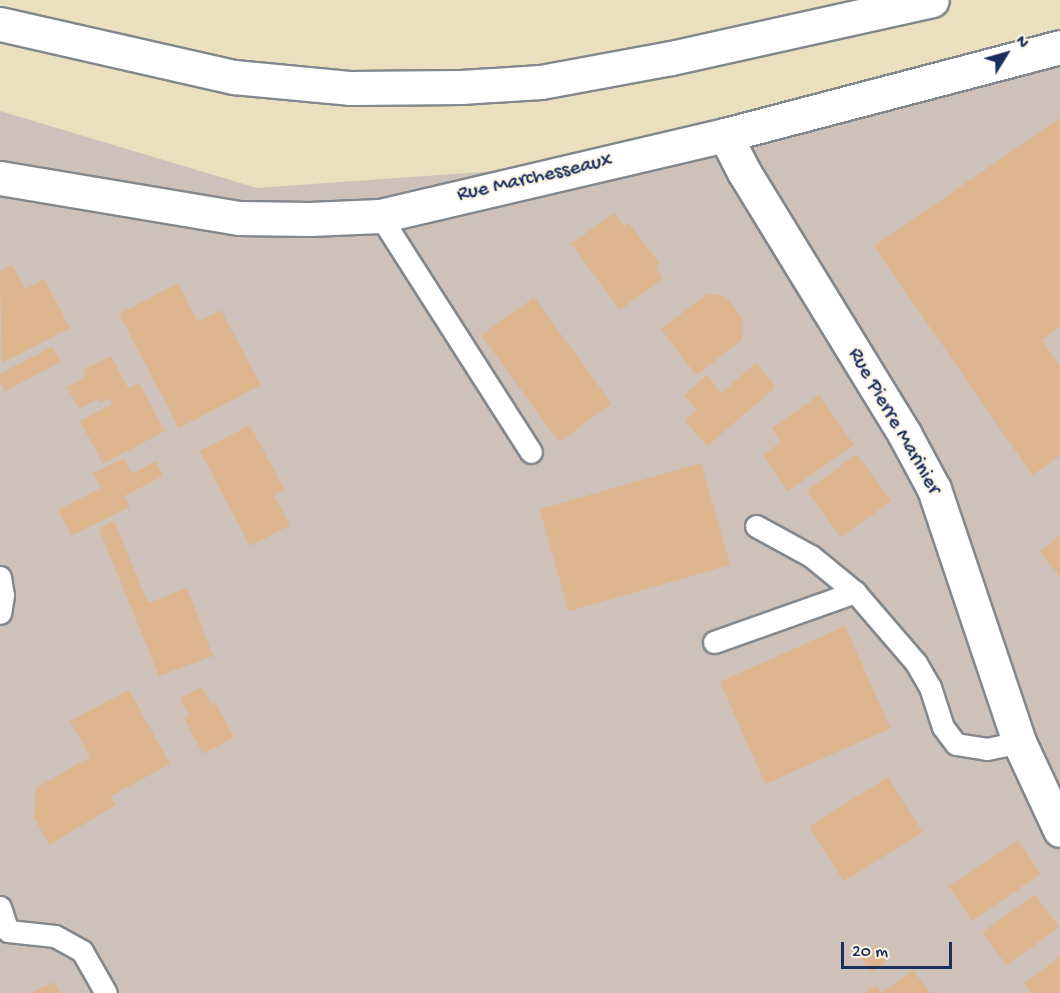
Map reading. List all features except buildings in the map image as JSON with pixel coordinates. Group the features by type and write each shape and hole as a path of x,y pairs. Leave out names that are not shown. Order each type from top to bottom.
{"street":[{"path":"0,24 234,77 351,88 461,87 541,82 659,61 932,0"},
{"name":"Rue Marchesseaux","path":"0,178 239,218 310,219 380,216 725,135 1060,46"},
{"name":"Rue Pierre Marinier","path":"725,135 744,172 904,435 934,489 1019,742 1060,830"}],"lane":[{"path":"380,216 531,452"},
{"path":"756,526 811,556 855,592 916,663 930,687 943,727 956,744 987,749 1019,742"},
{"path":"0,577 3,596 0,613"},
{"path":"714,642 855,592"},
{"path":"0,907 4,934 55,936 82,951 106,993"}],"shaded area":[{"path":"1060,29 1060,993 0,993 0,111 257,188 540,168"}]}
